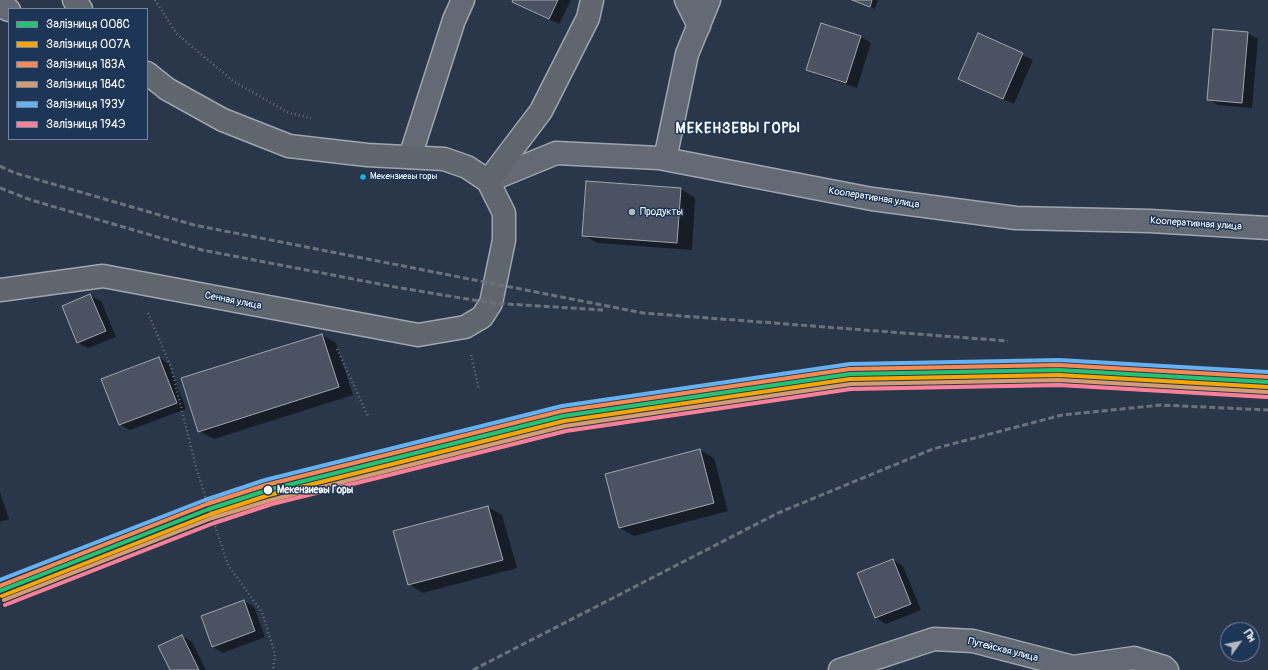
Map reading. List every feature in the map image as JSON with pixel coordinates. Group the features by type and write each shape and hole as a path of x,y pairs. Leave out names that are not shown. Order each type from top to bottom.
{"main road":[{"path":"74,0 80,8"},
{"path":"488,181 541,111 588,18 592,0"},
{"path":"148,73 167,89 223,120 289,146 367,155 444,159 467,167 488,181 504,213 504,240 491,303 482,317 465,327"},
{"name":"Сенная улица","path":"0,290 103,276 418,335 465,327"}],"street":[{"path":"410,157 454,20 463,0"},
{"path":"686,0 699,26"},
{"path":"665,159 687,54 709,0"},
{"name":"Кооперативная улица","path":"488,181 556,153 665,159 872,199 1016,218 1150,221 1268,228"},
{"name":"Путейская улица","path":"840,670 934,639 973,641 1073,667 1134,658 1164,667 1167,670"}],"path":[{"path":"135,282 171,367 197,471 228,565 262,612 275,654 273,670"},
{"path":"322,318 368,416"},
{"path":"465,327 479,390"}],"building":[{"path":"513,0 558,0 549,19 512,2"},
{"path":"852,0 872,0 870,7"},
{"path":"821,23 861,36 846,83 806,70"},
{"path":"1213,29 1248,32 1242,103 1207,100"},
{"path":"978,33 1023,53 1003,99 958,79"},
{"name":"Продукты","path":"586,181 681,188 677,243 582,236"},
{"path":"90,294 106,331 77,343 62,306"},
{"path":"322,334 339,387 198,432 181,378"},
{"path":"159,357 177,403 119,425 101,379"},
{"path":"700,449 714,503 619,528 605,474"},
{"path":"488,506 503,560 408,585 393,531"},
{"path":"893,559 911,604 875,618 857,573"},
{"path":"244,600 255,631 212,647 201,616"},
{"path":"182,635 199,670 170,670 158,646"}],"railway":[{"path":"0,166 15,173 194,225 643,313 1008,341"},
{"path":"0,188 31,200 202,250 395,287 491,303 603,310"},
{"path":"473,670 778,513 933,449 1062,415 1161,405 1268,410"}],"rail line":[{"name":"193У","path":"0,580 205,500 265,480 562,406 850,364 1059,360 1268,372"},
{"name":"183А","path":"0,586 207,504 266,485 562,411 850,369 1059,365 1268,377"},
{"name":"008С","path":"0,591 209,509 268,490 563,416 850,374 1059,370 1268,382"},
{"name":"007А","path":"2,596 211,514 269,495 564,421 850,379 1059,375 1268,387"},
{"name":"184С","path":"4,600 212,518 271,500 565,426 851,384 1059,380 1267,392"},
{"name":"194Э","path":"5,605 214,523 272,504 566,431 851,389 1059,385 1267,397"}],"place":[{"name":"Мекензиевы горы","path":"363,177"},
{"name":"Продукты","path":"632,212"},
{"name":"Мекензиевы Горы","path":"268,490"}],"district":[{"name":"МЕКЕНЗЕВЫ ГОРЫ","path":"738,129"}]}
